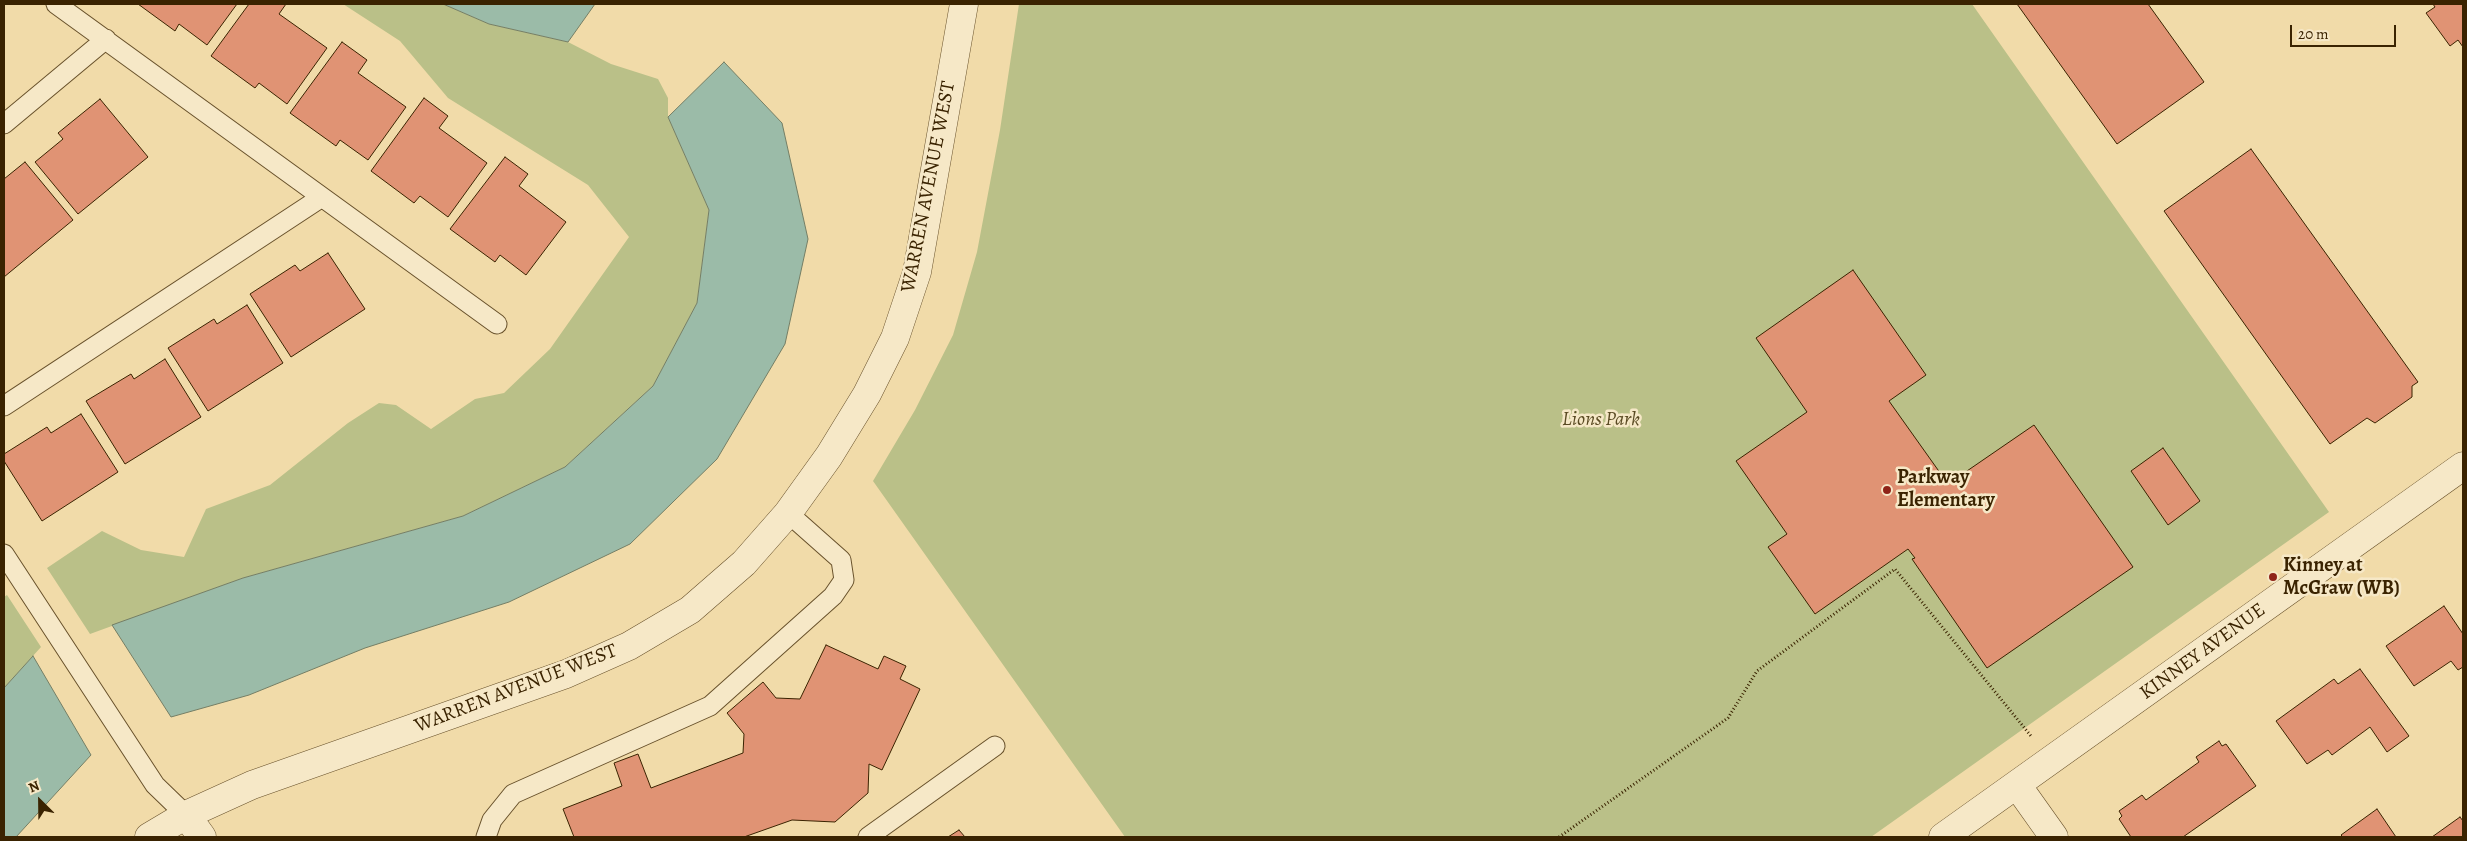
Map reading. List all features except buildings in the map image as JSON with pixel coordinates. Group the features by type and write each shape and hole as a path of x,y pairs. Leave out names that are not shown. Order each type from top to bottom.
{"street":[{"name":"WARREN AVENUE WEST","path":"149,837 186,815 252,785 566,674 629,646 690,610 744,563 788,513 829,456 867,394 895,338 917,272 964,4"},
{"name":"KINNEY AVENUE","path":"1943,837 2463,466"},
{"path":"2017,785 2054,837"},
{"path":"186,815 202,837"}],"lane":[{"path":"56,4 497,324"},
{"path":"4,124 106,40"},
{"path":"4,406 322,197"},
{"path":"486,837 492,820 513,794 710,706 833,596 844,580 841,560 788,513"},
{"path":"4,554 155,785 186,815"},
{"path":"868,837 995,746"}],"path":[{"path":"1559,837 1728,718 1757,671 1896,569 2051,761"}],"green space":[{"path":"343,4 443,4 489,24 568,42 611,64 658,79 668,98 668,117 709,210 697,303 653,386 565,467 463,516 243,578 90,634 47,568 102,531 141,550 184,557 206,509 270,485 348,423 379,403 396,405 431,429 475,399 504,393 550,349 629,237 588,185 448,98 400,41"},
{"name":"Lions Park","path":"1019,4 1972,4 2329,512 1871,837 1125,837 873,481 915,410 953,335 977,252 1000,130"},
{"path":"7,595 41,647 4,688 4,597"}],"shaded area":[{"path":"443,4 595,4 568,42 489,24"},
{"path":"724,62 782,123 808,239 785,344 717,459 630,544 509,602 365,648 249,695 171,717 112,625 243,578 463,516 565,467 653,386 697,303 709,210 668,117"},
{"path":"33,656 91,755 16,837 4,837 4,688"}],"place":[{"name":"Parkway Elementary","path":"1887,490"},
{"name":"Kinney at McGraw (WB)","path":"2273,577"}]}
